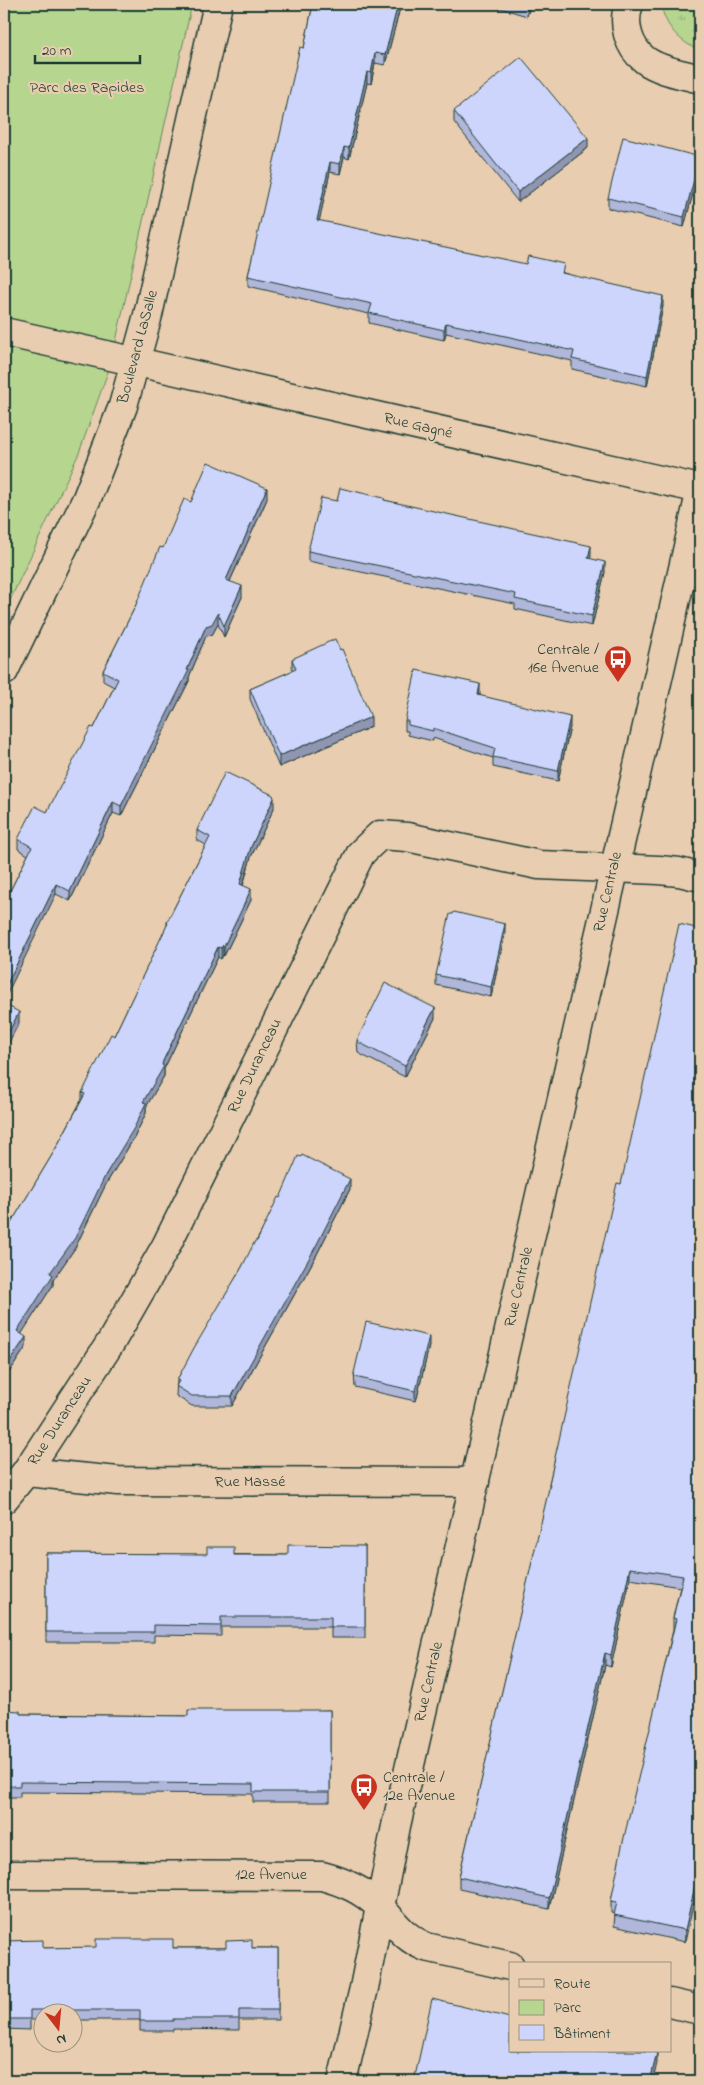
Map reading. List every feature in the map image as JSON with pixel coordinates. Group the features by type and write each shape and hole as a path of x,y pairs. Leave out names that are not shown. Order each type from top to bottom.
{"street":[{"name":"Boulevard LaSalle","path":"4,671 87,498 123,406 136,362 218,4"},
{"path":"628,4 626,26 629,38 636,51 645,60 656,66 700,80"},
{"name":"Rue Gagné","path":"4,332 700,489"},
{"name":"Rue Centrale","path":"342,2081 364,1988 390,1852 700,494"},
{"name":"Rue Duranceau","path":"4,1499 26,1472 111,1342 166,1246 361,853 380,835 408,837 539,865 614,868"},
{"path":"614,868 679,872 700,877"},
{"name":"Rue Massé","path":"26,1472 118,1482 475,1482"},
{"name":"12e Avenue","path":"4,1875 322,1876 355,1888 380,1907 405,1936 415,1943 509,1966"},
{"path":"672,2003 700,2010"}],"green space":[{"name":"Parc des Rapides","path":"4,4 192,4 111,363 79,453 4,613"},
{"path":"661,4 700,4 700,51 679,38 674,32 666,20"}],"building":[{"path":"313,4 398,4 385,55 375,53 371,73 367,72 349,148 344,147 340,164 330,162 317,220 526,264 528,256 564,264 562,273 663,296 647,376 572,359 574,351 446,323 444,330 369,313 372,304 248,276 300,47 304,48"},
{"path":"521,57 588,138 518,192 454,111"},
{"path":"623,137 700,157 684,217 608,198"},
{"path":"208,462 267,488 226,580 242,586 224,626 218,613 212,624 206,626 187,670 189,670 121,806 113,802 70,891 56,884 4,990 4,898 6,899 32,847 18,839 35,806 47,812 91,727 94,728 118,679 103,671 135,607 160,547 163,548 184,499 191,502"},
{"path":"340,488 384,498 384,500 591,546 588,558 605,562 592,616 515,599 516,594 308,551 321,498 337,501"},
{"path":"335,639 340,650 342,649 371,717 279,756 250,689 296,669 292,659"},
{"path":"416,670 480,684 478,695 570,717 558,771 493,757 495,748 433,728 433,731 408,725 408,721 405,721"},
{"path":"225,772 273,795 274,798 251,847 240,884 251,889 224,946 218,947 163,1061 162,1065 164,1066 143,1102 146,1103 134,1128 106,1174 75,1238 50,1273 53,1275 17,1331 26,1337 4,1370 4,1235 55,1150 85,1094 82,1093 111,1034 114,1036 167,922 210,837 197,830"},
{"path":"454,912 505,924 491,987 436,975 450,914"},
{"path":"679,924 700,929 700,1863 685,1930 614,1915 617,1902 611,1901 622,1846 676,1619 673,1618 683,1576 630,1568 611,1655 605,1653 549,1898 459,1877 617,1183 621,1184"},
{"path":"385,983 435,1008 405,1066 357,1040"},
{"path":"4,1004 19,1012 4,1041"},
{"path":"302,1155 350,1179 316,1246 232,1396 192,1396 176,1386 179,1381 177,1380 255,1241 257,1241 278,1197 280,1198 298,1156 301,1157"},
{"path":"366,1322 429,1336 415,1391 355,1377 354,1373"},
{"path":"288,1545 365,1546 365,1627 331,1627 331,1617 221,1617 221,1626 154,1625 154,1632 46,1632 46,1553 207,1554 207,1547 234,1547 234,1555 288,1555"},
{"path":"4,1710 20,1711 20,1714 188,1716 188,1710 330,1710 330,1792 253,1792 253,1784 20,1782 20,1786 4,1786"},
{"path":"96,1939 173,1939 173,1948 226,1948 226,1941 252,1940 252,1948 278,1948 278,2010 239,2010 239,2019 140,2021 140,2010 82,2010 82,2002 32,2002 30,2019 4,2019 4,1941 43,1940 43,1948 96,1947"},
{"path":"432,1999 509,2018 509,2052 657,2053 650,2081 414,2081"}],"place":[{"name":"Centrale / 16e Avenue","path":"618,683"},
{"name":"Centrale / 12e Avenue","path":"364,1811"}]}
